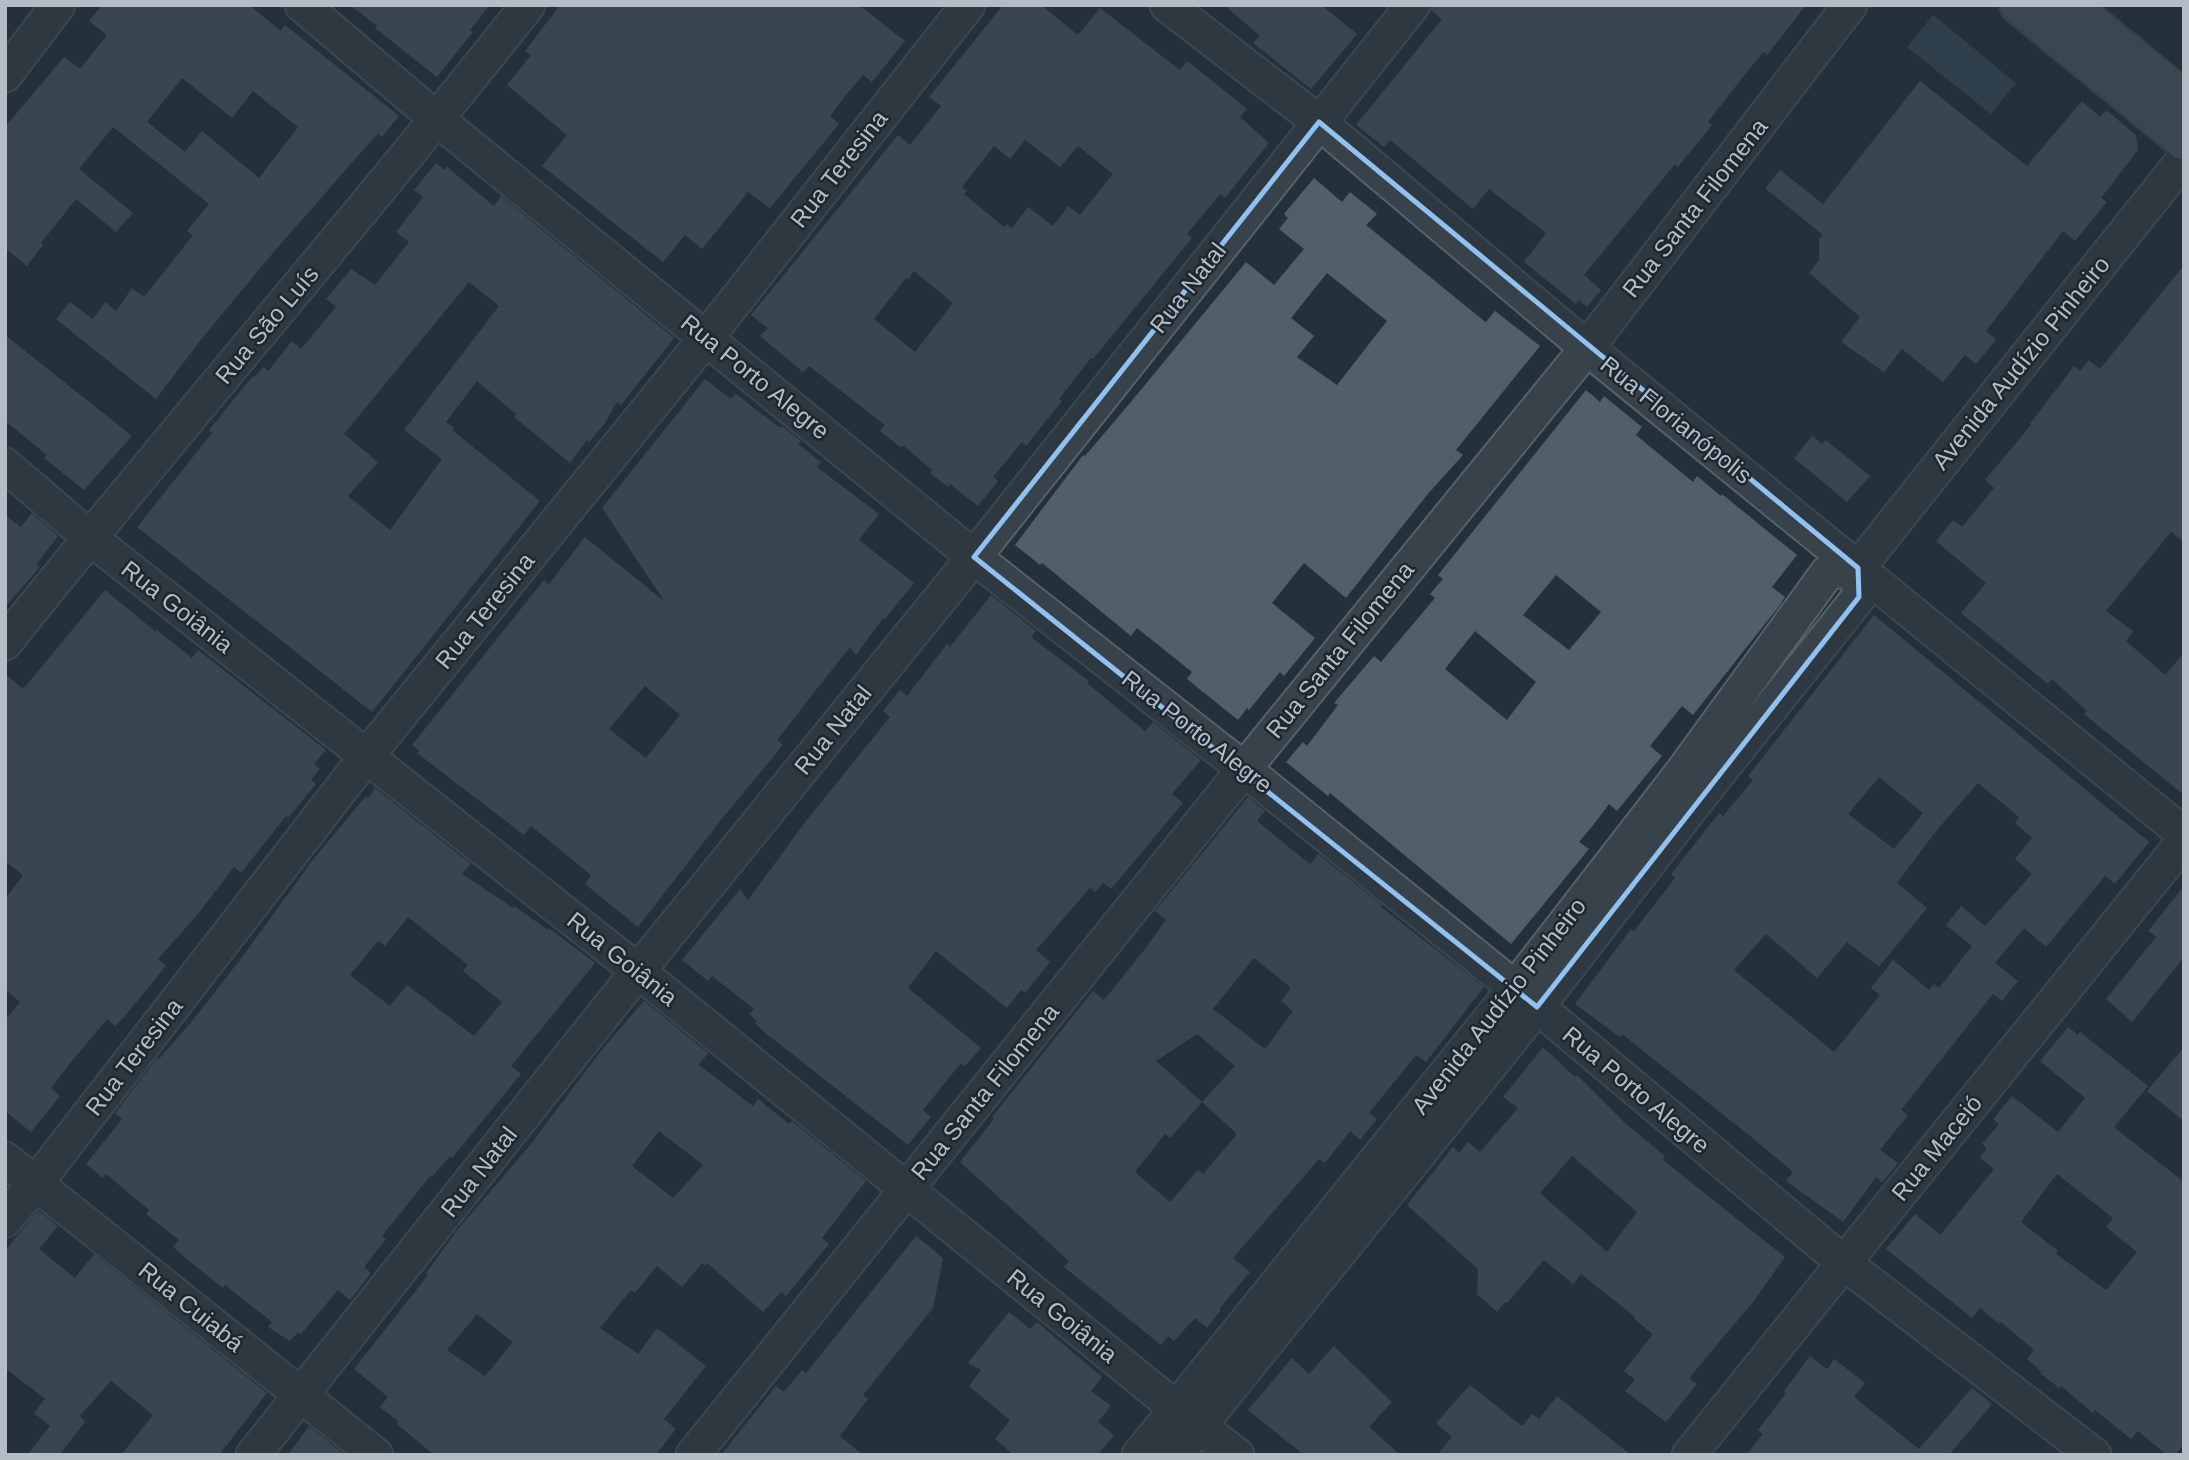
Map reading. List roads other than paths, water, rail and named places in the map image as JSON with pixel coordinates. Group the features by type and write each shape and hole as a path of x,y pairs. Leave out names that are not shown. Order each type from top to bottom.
{"main road":[{"path":"2019,5 2184,140"},
{"path":"2069,5 2184,100"}],"street":[{"path":"5,75 58,5"},
{"name":"Rua Porto Alegre","path":"302,5 438,120 974,557 1244,769 1526,998 1844,1263 2094,1455"},
{"name":"Rua São Luís","path":"5,643 89,537 438,120 528,5"},
{"name":"Rua Teresina","path":"5,1220 366,757 707,337 968,5"},
{"name":"Rua Florianópolis","path":"1167,5 1319,122 1587,348 2184,834"},
{"name":"Rua Natal","path":"253,1455 1413,5"},
{"name":"Rua Santa Filomena","path":"693,1455 1244,769 1587,348 1850,5"},
{"name":"Avenida Audízio Pinheiro","path":"1139,1455 1188,1417 1526,998 1694,781 1859,597 1858,568 2184,159"},
{"name":"Rua Goiânia","path":"5,465 89,537 638,971 1237,1455"},
{"name":"Rua Maceió","path":"1689,1455 2184,841"},
{"name":"Rua Cuiabá","path":"5,1159 376,1455"},
{"name":"Avenida Audízio Pinheiro","path":"1176,1455 1188,1417"}],"water":[{"path":"1933,15 2016,83 1991,114 1907,47"}]}
